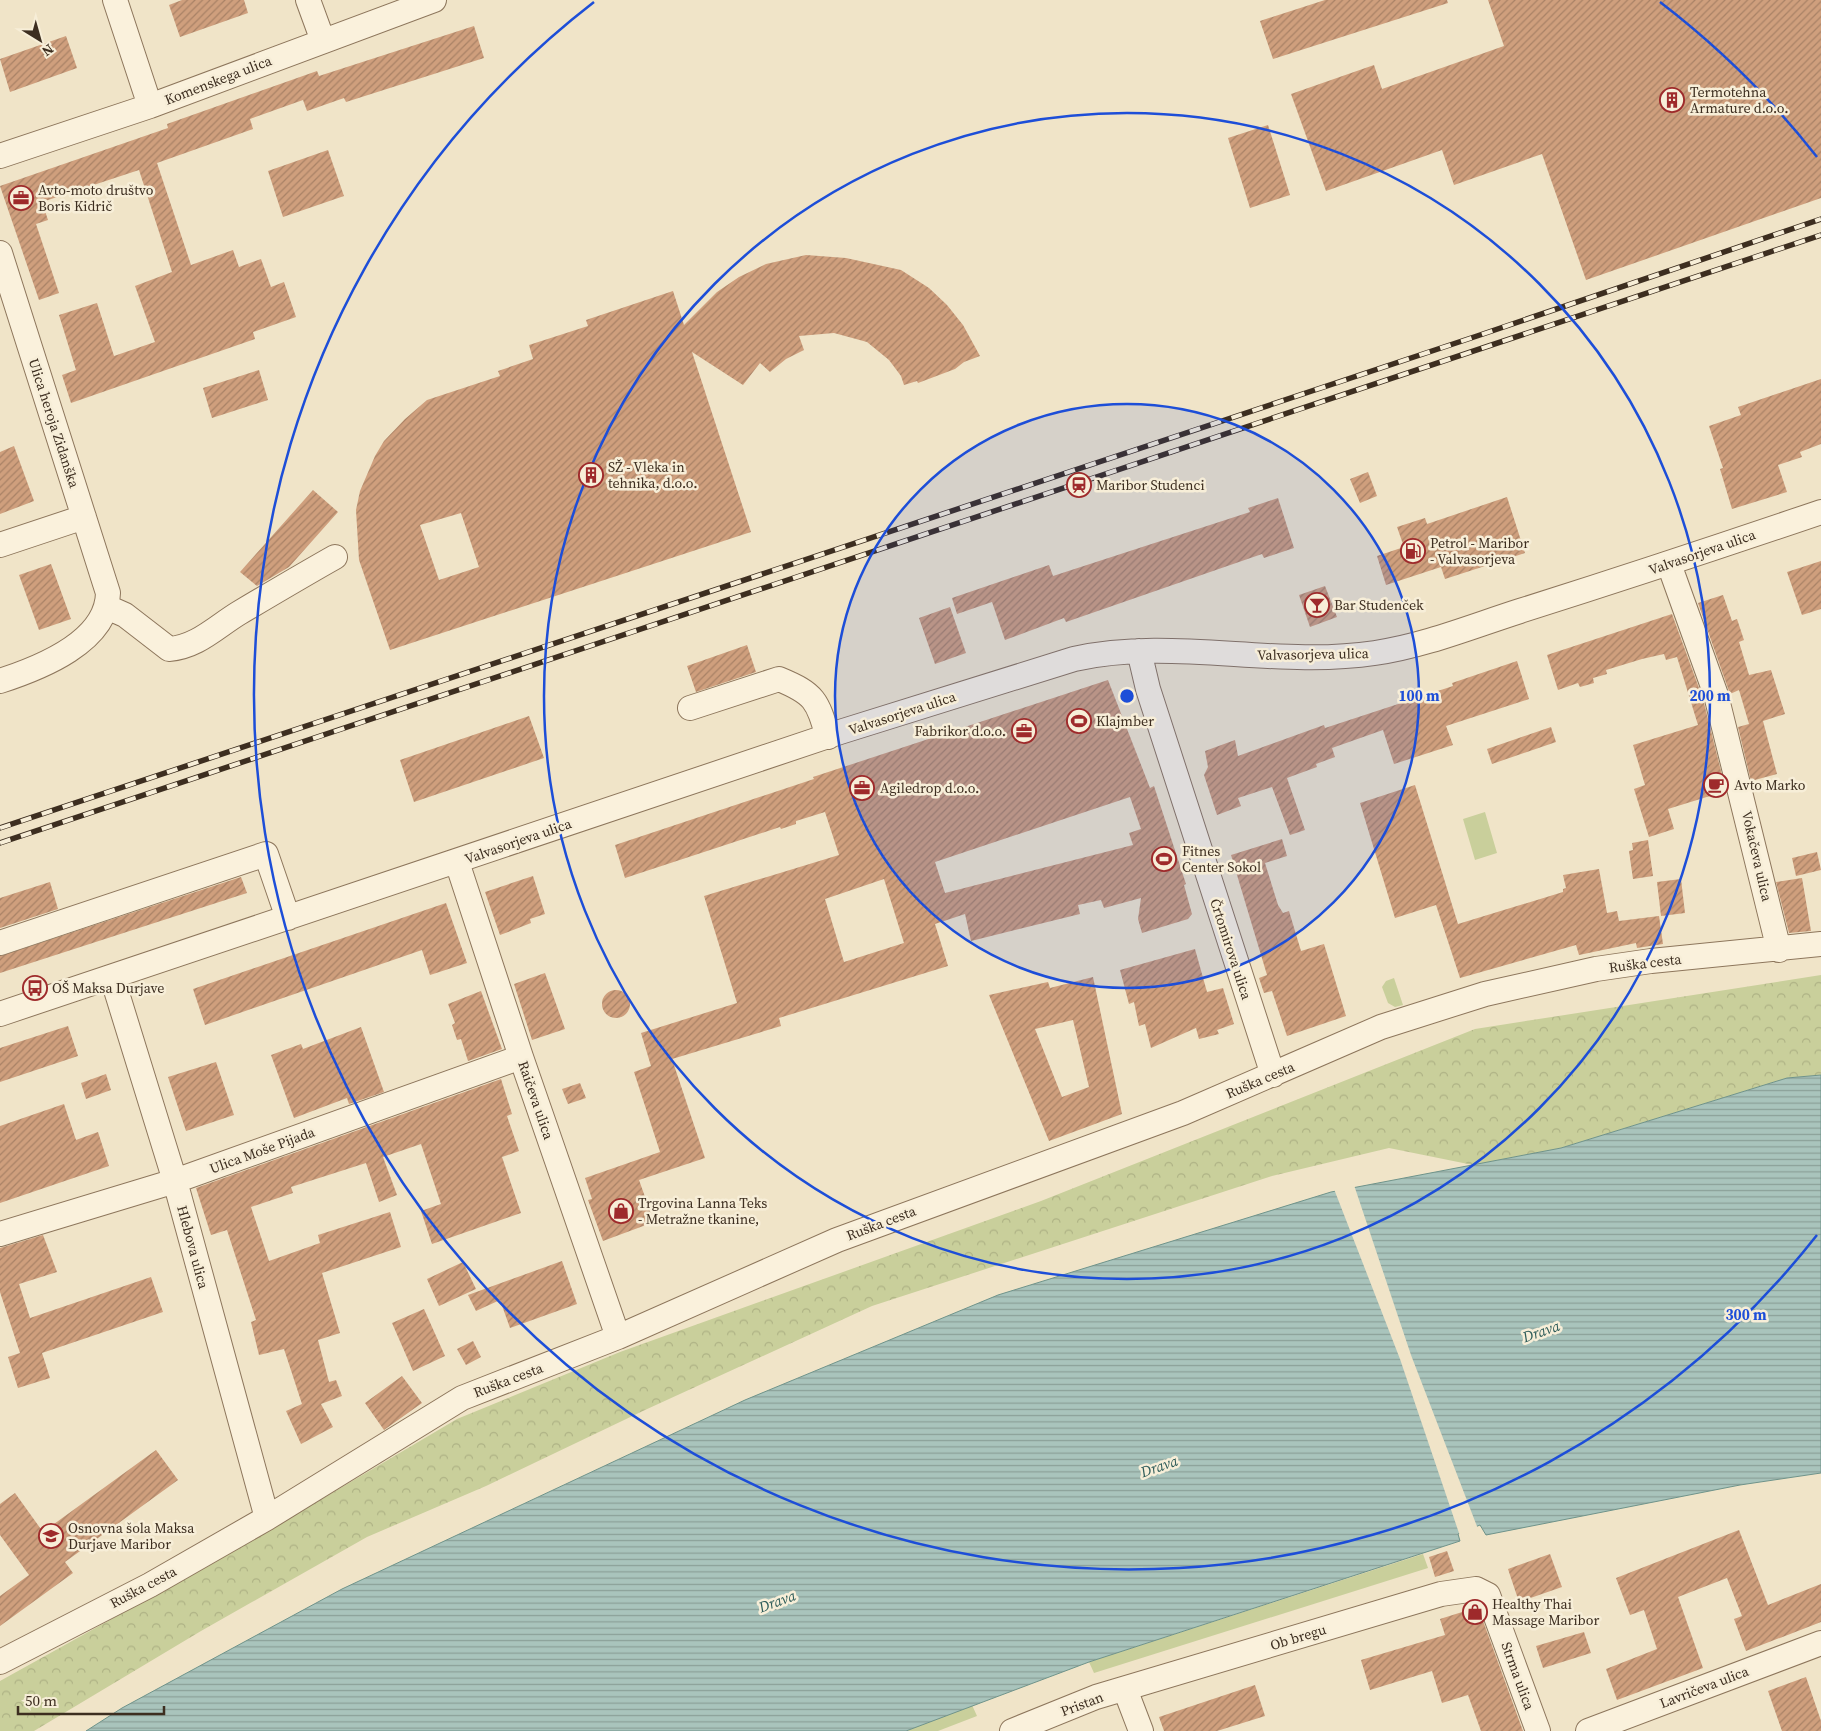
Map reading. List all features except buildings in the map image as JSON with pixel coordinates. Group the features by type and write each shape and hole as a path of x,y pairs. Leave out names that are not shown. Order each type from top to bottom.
{"street":[{"path":"115,0 150,106"},
{"path":"308,0 322,41"},
{"name":"Komenskega ulica","path":"0,156 150,106 434,0"},
{"name":"Ulica heroja Zidanška","path":"0,253 84,517 108,600"},
{"name":"Valvasorjeva ulica","path":"0,1014 828,737 1074,659 1105,653 1139,650 1290,657 1375,653 1415,644 1669,564 1821,512"},
{"path":"0,545 84,517"},
{"path":"0,681 23,673 78,643 92,631 108,600 169,649 181,648 194,644 226,621 335,557"},
{"name":"Vokačeva ulica","path":"1669,564 1716,695 1779,950"},
{"name":"Črtomirova ulica","path":"1139,650 1148,689 1273,1075"},
{"path":"690,708 779,679 800,688 811,696 820,710 828,737"},
{"path":"0,943 266,854 288,918"},
{"name":"Raičeva ulica","path":"457,862 521,1057 618,1337"},
{"name":"Ruška cesta","path":"0,1662 150,1584 267,1518 462,1398 618,1337 837,1240 928,1205 1181,1114 1381,1027 1486,994 1596,969 1651,961 1779,950 1821,944"},
{"name":"Hlebova ulica","path":"112,977 175,1181 267,1518"},
{"name":"Ulica Moše Pijada","path":"0,1234 175,1181 521,1057"},
{"name":"Ob bregu","path":"1124,1689 1441,1594 1467,1589 1484,1592 1488,1595 1498,1622"},
{"name":"Strma ulica","path":"1498,1622 1538,1731"},
{"name":"Lavričeva ulica","path":"1588,1731 1821,1642"},
{"path":"1124,1689 1141,1731"},
{"name":"Pristan","path":"1012,1731 1096,1697 1124,1689"}],"green space":[{"path":"1485,812 1497,853 1475,860 1463,819"},
{"path":"1821,975 1821,1075 1787,1078 1561,1148 1473,1165 1389,1148 1272,1176 872,1306 645,1410 486,1486 367,1537 201,1631 34,1731 0,1731 0,1681 234,1551 457,1419 620,1352 1041,1201 1475,1029"},
{"path":"1394,978 1403,1005 1395,1007 1388,1003 1382,987 1386,981"},
{"path":"1423,1554 1428,1568 1094,1673 1089,1662"},
{"path":"972,1705 977,1716 938,1731 906,1731"}],"water":[{"name":"Drava","path":"1821,1075 1821,1473 1740,1485 1486,1535 1480,1525 1458,1534 1460,1541 1089,1662 906,1731 86,1731 122,1708 342,1589 745,1400 998,1295 1331,1192 1561,1148 1787,1078"}],"pier":[{"path":"1354,1185 1411,1355 1478,1529 1461,1535 1462,1542 1400,1359 1334,1189"}],"railway":[{"path":"0,828 1477,336 1821,219"},
{"path":"0,843 1821,235"}],"place":[{"name":"Termotehna Armature d.o.o.","path":"1672,100"},
{"name":"Avto-moto društvo Boris Kidrič","path":"21,198"},
{"name":"SŽ - Vleka in tehnika, d.o.o.","path":"591,475"},
{"name":"Maribor Studenci","path":"1079,485"},
{"name":"Petrol - Maribor - Valvasorjeva","path":"1413,551"},
{"name":"Bar Studenček","path":"1317,605"},
{"name":"Klajmber","path":"1079,721"},
{"name":"Fabrikor d.o.o.","path":"1024,731"},
{"name":"Avto Marko","path":"1716,785"},
{"name":"Agiledrop d.o.o.","path":"862,788"},
{"name":"Fitnes Center Sokol","path":"1164,859"},
{"name":"OŠ Maksa Durjave","path":"35,988"},
{"name":"Trgovina Lanna Teks - Metražne tkanine,","path":"621,1211"},
{"name":"Osnovna šola Maksa Durjave Maribor","path":"51,1536"},
{"name":"Healthy Thai Massage Maribor","path":"1475,1612"}]}
